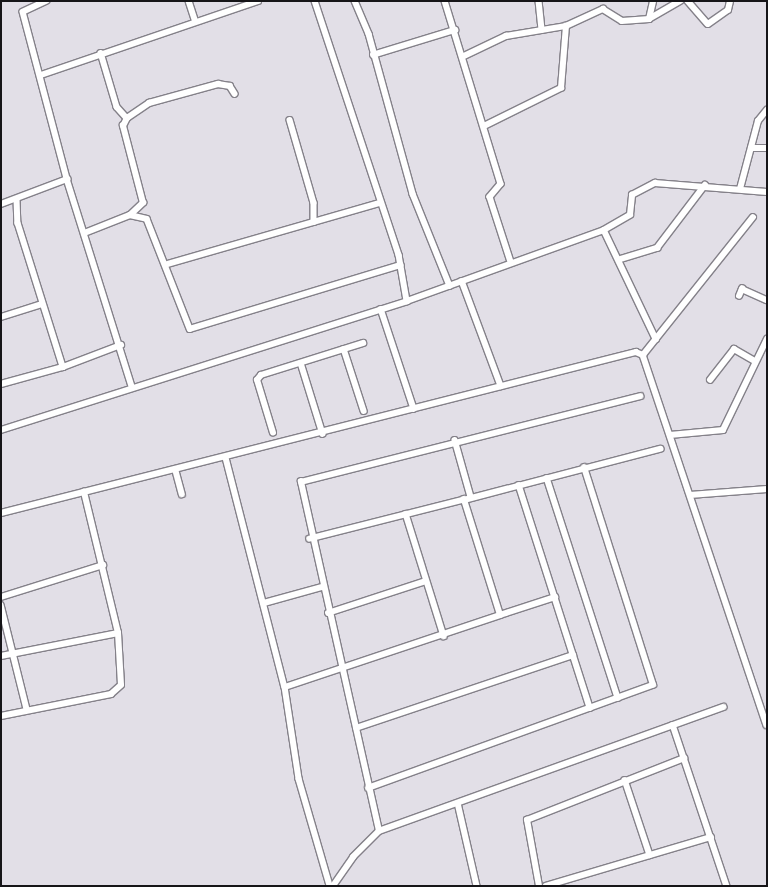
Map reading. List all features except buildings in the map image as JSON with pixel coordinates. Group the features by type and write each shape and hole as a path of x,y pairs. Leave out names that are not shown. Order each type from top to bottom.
{"street":[{"path":"47,1 23,12 67,179 87,232 132,386"},
{"path":"189,1 195,20"},
{"path":"41,75 195,20 258,1"},
{"path":"315,1 401,265 407,301"},
{"path":"355,1 414,194 450,286"},
{"path":"445,1 464,56 500,184 490,197 511,262"},
{"path":"539,1 542,30"},
{"path":"649,19 653,1"},
{"path":"464,56 510,35 566,26 604,9 622,21 649,19 680,1"},
{"path":"688,1 708,24 730,3 737,1"},
{"path":"484,126 561,88 566,26"},
{"path":"373,55 455,30"},
{"path":"101,53 117,106 127,118"},
{"path":"130,215 143,203 123,126 127,118 149,103 218,84 230,86 235,94"},
{"path":"740,189 758,121 767,110"},
{"path":"290,120 314,203 314,222"},
{"path":"751,148 767,148"},
{"path":"1,204 67,179"},
{"path":"1,430 132,386 407,301 604,230 630,215 632,195 655,183 767,192"},
{"path":"621,259 657,248 705,186"},
{"path":"17,199 18,223 63,366"},
{"path":"168,264 380,203"},
{"path":"87,232 130,215 141,214 151,224 168,264 190,329 401,265"},
{"path":"643,355 753,217"},
{"path":"604,230 621,259 656,339"},
{"path":"462,282 502,386"},
{"path":"738,296 742,289 767,300"},
{"path":"1,317 42,304"},
{"path":"381,309 414,409"},
{"path":"670,435 723,430 767,339"},
{"path":"272,433 257,380 301,363 363,343"},
{"path":"1,384 63,366 121,345"},
{"path":"344,349 364,411"},
{"path":"710,380 734,349 755,361"},
{"path":"1,513 323,434 636,352 643,355 767,725"},
{"path":"301,363 323,434"},
{"path":"379,832 310,539 300,489 304,480 455,440 640,396"},
{"path":"455,440 471,497"},
{"path":"310,539 660,448"},
{"path":"226,458 285,687 299,779 331,886"},
{"path":"368,788 653,685 584,468"},
{"path":"176,471 182,494"},
{"path":"546,478 618,698"},
{"path":"519,485 590,708"},
{"path":"690,495 767,489"},
{"path":"1,716 118,690 123,675 118,633 84,492"},
{"path":"464,500 500,615"},
{"path":"406,514 444,636"},
{"path":"1,597 103,565"},
{"path":"328,613 426,580"},
{"path":"264,603 322,587"},
{"path":"285,687 342,670 555,597"},
{"path":"1,605 27,709"},
{"path":"1,656 118,633"},
{"path":"356,728 573,655"},
{"path":"331,886 353,857 379,832 722,707"},
{"path":"673,725 727,886"},
{"path":"539,886 527,820 684,758"},
{"path":"625,780 650,855"},
{"path":"458,803 477,886"},
{"path":"546,886 711,837"}]}
